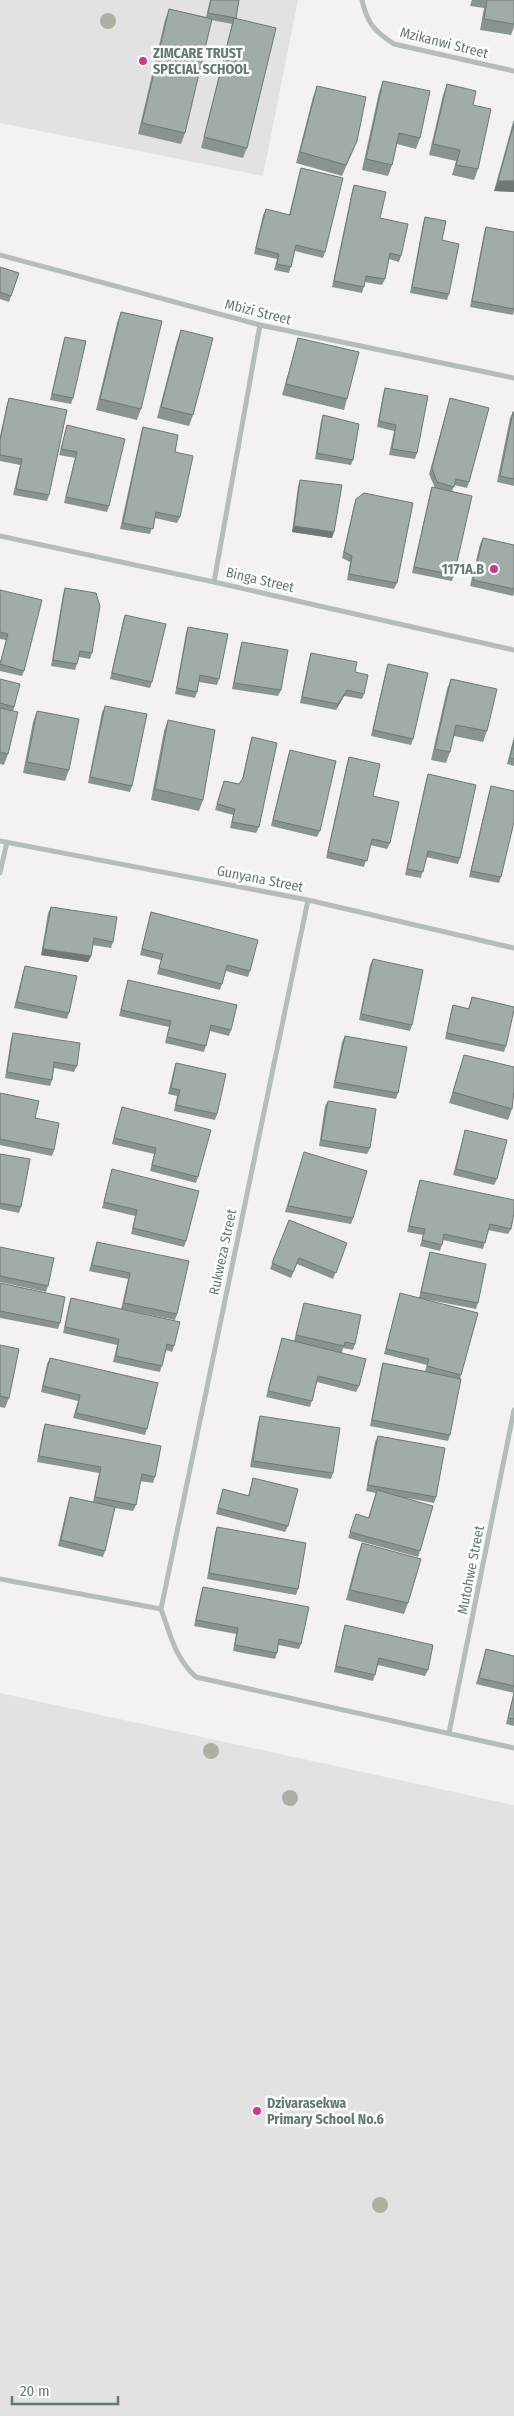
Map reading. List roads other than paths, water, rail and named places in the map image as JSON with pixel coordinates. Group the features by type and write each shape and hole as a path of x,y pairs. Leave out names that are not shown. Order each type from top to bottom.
{"street":[{"name":"Mzikanwi Street","path":"362,0 366,17 377,33 394,44 514,71"},
{"name":"Mbizi Street","path":"0,255 260,325 514,378"},
{"path":"214,582 260,325"},
{"name":"Binga Street","path":"0,536 514,650"},
{"name":"Gunyana Street","path":"0,840 308,900 514,948"},
{"path":"0,873 7,842"},
{"name":"Rukweza Street","path":"161,1609 308,900"},
{"name":"Mutohwe Street","path":"450,1733 514,1410"},
{"path":"0,1579 161,1609 176,1653 185,1667 196,1677 514,1748"}],"place":[{"name":"ZIMCARE TRUST SPECIAL SCHOOL","path":"143,61"},
{"name":"1171A.B","path":"494,569"},
{"name":"Dzivarasekwa Primary School No.6","path":"257,2111"}]}
